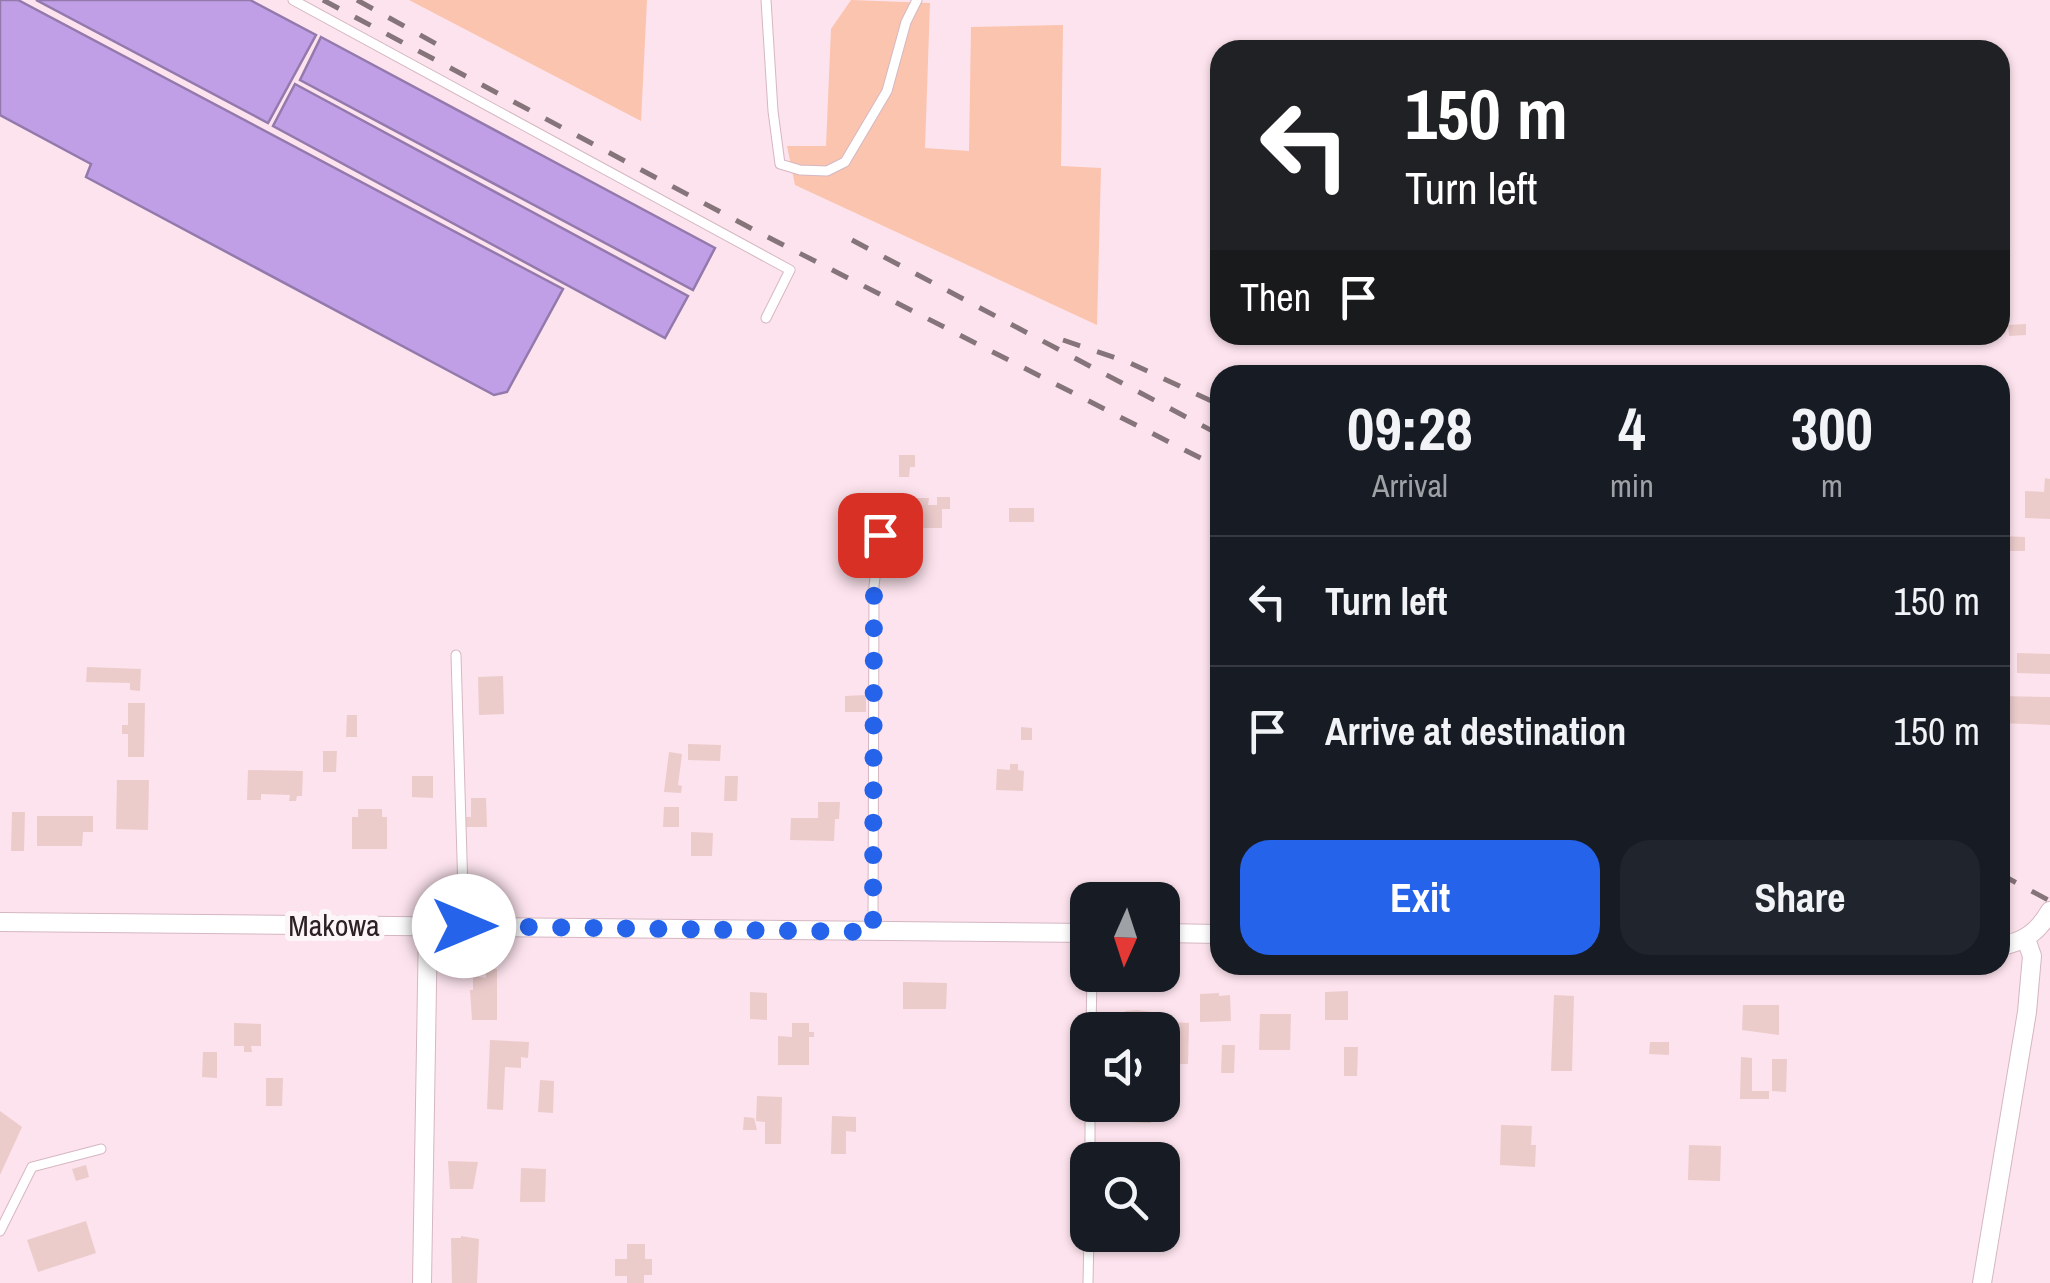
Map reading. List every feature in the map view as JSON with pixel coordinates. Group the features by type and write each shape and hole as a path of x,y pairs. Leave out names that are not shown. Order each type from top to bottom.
{"street":[{"path":"2010,943 2026,939 2049,915"},
{"name":"Makowa","path":"0,922 1070,933"},
{"path":"422,1283 428,926"},
{"path":"1180,933 1210,934"},
{"path":"1982,1283 2027,1012 2032,956 2026,939"}],"lane":[{"path":"292,0 790,270 766,318"},
{"path":"766,0 780,164 827,172 844,162 874,116 887,91 906,22 917,0"},
{"path":"873,932 874,586 880,535"},
{"path":"456,655 464,926"},
{"path":"0,1231 32,1166 102,1149"},
{"path":"1088,1283 1089,1252"}],"shaded area":[{"path":"0,0 18,0 563,289 507,392 494,395 86,177 91,164 0,115"},
{"path":"36,0 250,0 316,35 268,123"},
{"path":"409,0 647,0 641,121"},
{"path":"851,0 930,3 925,148 969,151 971,27 1063,25 1061,166 1101,168 1097,325 795,185 787,146 826,146 831,29"},
{"path":"321,37 715,248 693,290 300,80"},
{"path":"295,84 688,296 665,338 273,126"}],"building":[{"path":"2026,324 2026,335 2010,336 2010,325"},
{"path":"899,455 915,455 915,467 910,467 909,477 899,477"},
{"path":"2045,478 2050,479 2050,519 2025,518 2025,491 2044,492"},
{"path":"937,497 950,497 950,509 942,509 942,528 916,528 916,513 908,513 908,498 929,498 928,505 937,505"},
{"path":"1009,508 1034,508 1034,522 1009,522"},
{"path":"2010,536 2025,537 2025,551 2010,551"},
{"path":"2017,653 2050,654 2050,674 2017,673"},
{"path":"87,667 141,669 140,691 130,690 130,683 86,682"},
{"path":"503,676 504,714 479,715 478,677"},
{"path":"866,695 866,712 845,712 845,696"},
{"path":"2010,696 2050,697 2050,725 2010,723"},
{"path":"128,703 145,703 144,757 128,757 128,734 122,734 122,725 128,725"},
{"path":"347,715 357,715 357,737 346,737"},
{"path":"1021,727 1032,728 1032,740 1021,740"},
{"path":"688,744 721,745 720,761 688,760"},
{"path":"323,751 337,751 336,772 323,772"},
{"path":"669,752 682,754 678,785 682,786 681,793 664,792"},
{"path":"1010,764 1018,764 1018,770 1024,771 1023,791 996,790 997,769 1010,770"},
{"path":"248,770 303,771 302,796 289,801 290,795 261,794 261,800 247,800"},
{"path":"412,776 433,776 433,798 412,797"},
{"path":"725,776 738,776 737,801 724,801"},
{"path":"117,780 149,780 148,830 116,829"},
{"path":"471,798 486,798 487,827 465,827 465,817 471,817"},
{"path":"818,802 840,802 834,841 790,840 791,818 818,818"},
{"path":"664,807 679,807 679,827 663,827"},
{"path":"358,809 382,809 382,817 387,817 387,849 352,849 352,817 358,817"},
{"path":"12,812 25,812 24,851 11,851"},
{"path":"37,816 93,816 93,832 83,832 82,846 37,846"},
{"path":"691,832 713,833 712,856 691,856"},
{"path":"433,953 452,954 452,966 433,966"},
{"path":"486,968 497,969 497,1020 472,1020 473,976 486,978"},
{"path":"903,982 947,983 946,1009 903,1009"},
{"path":"1348,991 1348,1020 1325,1020 1325,992"},
{"path":"750,992 767,993 767,1020 750,1019"},
{"path":"1200,994 1230,995 1231,1021 1200,1022"},
{"path":"1554,995 1574,996 1572,1071 1551,1071"},
{"path":"1743,1005 1779,1005 1779,1035 1742,1030"},
{"path":"1260,1014 1291,1014 1290,1050 1259,1050"},
{"path":"234,1023 261,1024 261,1046 251,1046 252,1052 244,1052 244,1046 234,1046"},
{"path":"792,1023 809,1023 809,1032 814,1032 814,1037 809,1037 809,1065 778,1065 778,1036 792,1037"},
{"path":"1180,1023 1189,1023 1188,1064 1180,1064"},
{"path":"490,1040 529,1042 528,1058 521,1057 521,1068 505,1067 503,1110 487,1109"},
{"path":"1650,1042 1669,1042 1669,1055 1649,1054"},
{"path":"1222,1045 1235,1045 1234,1073 1221,1073"},
{"path":"1344,1047 1358,1047 1357,1076 1344,1076"},
{"path":"203,1052 217,1052 217,1078 202,1077"},
{"path":"1741,1057 1752,1058 1752,1091 1769,1091 1769,1099 1740,1099"},
{"path":"1772,1059 1787,1059 1786,1092 1772,1091"},
{"path":"266,1078 283,1078 282,1106 266,1106"},
{"path":"540,1080 554,1081 553,1113 538,1112"},
{"path":"757,1096 782,1097 781,1144 765,1144 765,1122 756,1121"},
{"path":"0,1111 22,1127 0,1175"},
{"path":"832,1116 856,1117 856,1132 846,1131 846,1154 831,1154"},
{"path":"744,1117 754,1118 757,1130 743,1130"},
{"path":"1501,1125 1532,1126 1535,1167 1500,1165"},
{"path":"1689,1145 1721,1146 1720,1181 1688,1180"},
{"path":"448,1161 478,1162 473,1189 450,1189"},
{"path":"86,1165 89,1177 76,1181 72,1169"},
{"path":"521,1168 546,1169 545,1202 520,1202"},
{"path":"86,1221 96,1253 38,1272 27,1240"},
{"path":"451,1238 479,1239 477,1283 452,1283"},
{"path":"627,1244 645,1244 645,1259 652,1259 652,1275 644,1275 644,1283 627,1283 627,1276 615,1276 615,1259 627,1259"}],"railway":[{"path":"323,0 756,231 1210,463"},
{"path":"357,0 440,46"},
{"path":"852,240 1210,430"},
{"path":"1063,340 1128,362 1210,400"},
{"path":"2010,879 2050,901"}],"route":[{"path":"464,926 873,932 874,586 880,535"}]}
